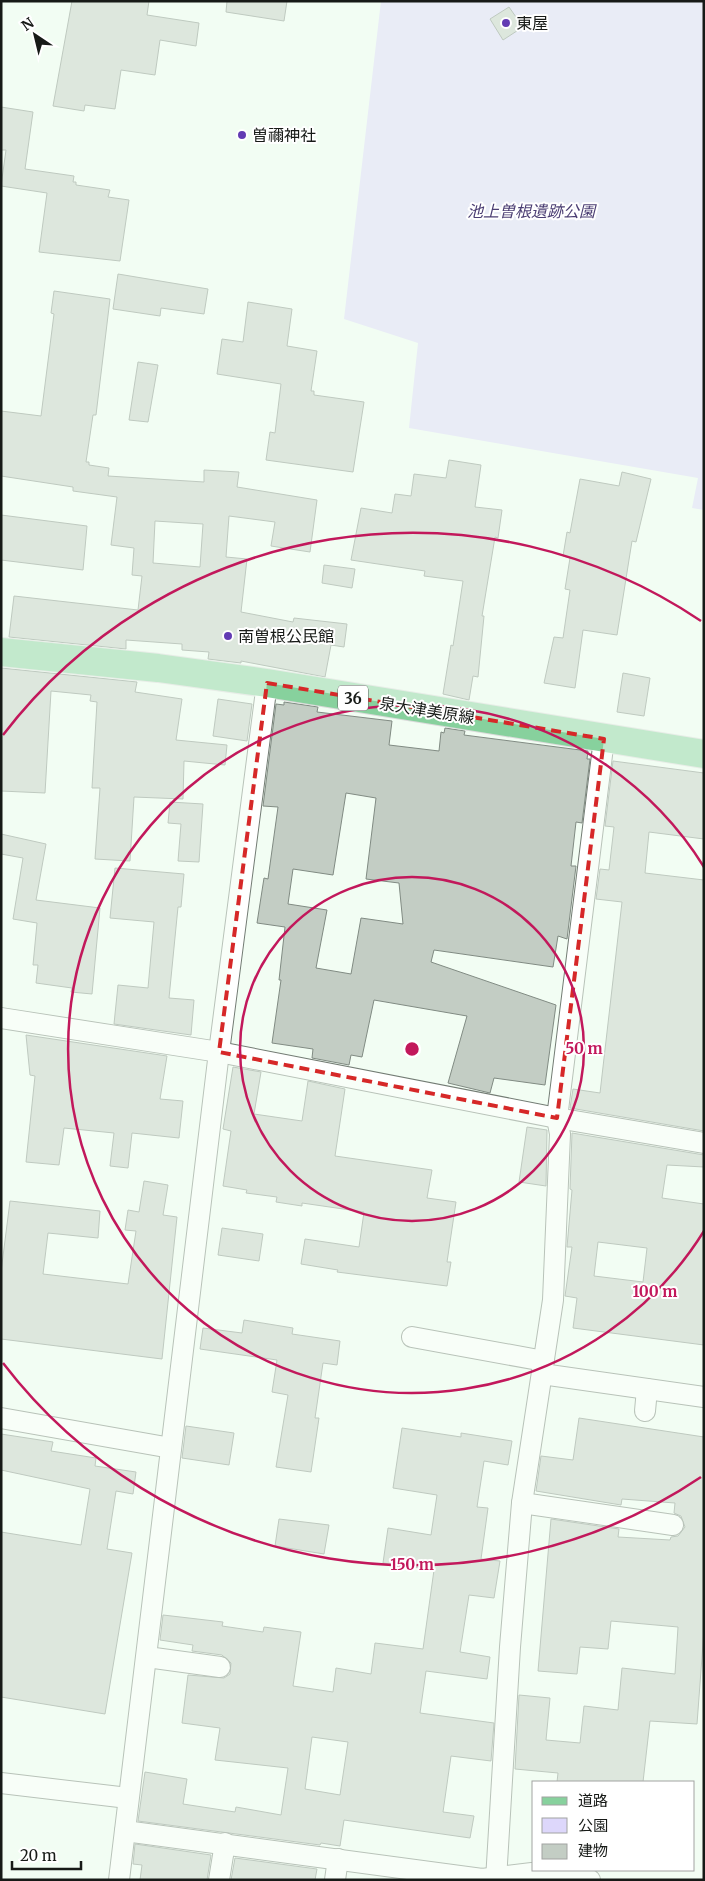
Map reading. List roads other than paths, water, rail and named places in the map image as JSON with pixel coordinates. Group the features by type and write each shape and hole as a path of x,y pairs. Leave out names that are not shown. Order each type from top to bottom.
{"main road":[{"name":"泉大津美原線","path":"1,652 158,668 267,683 704,754"}],"street":[{"path":"120,1880 128,1798 147,1657 219,1052 267,683"},
{"path":"496,1879 510,1647 522,1503 553,1300 560,1134 557,1118 604,739"},
{"path":"1,1018 219,1052 557,1118 704,1143"},
{"path":"412,1337 647,1389 704,1397"},
{"path":"645,1411 647,1389"},
{"path":"1,1418 172,1448"},
{"path":"522,1503 673,1525"},
{"path":"147,1657 220,1668"},
{"path":"1,1783 128,1798"},
{"path":"125,1831 482,1879 496,1879 532,1873 590,1880"},
{"path":"220,1880 225,1843"},
{"path":"335,1880 338,1859"}],"place":[{"name":"東屋","path":"506,23"},
{"name":"曽禰神社","path":"242,135"},
{"name":"南曽根公民館","path":"228,636"}],"park label":[{"name":"池上曽根遺跡公園","path":"531,211"}]}
